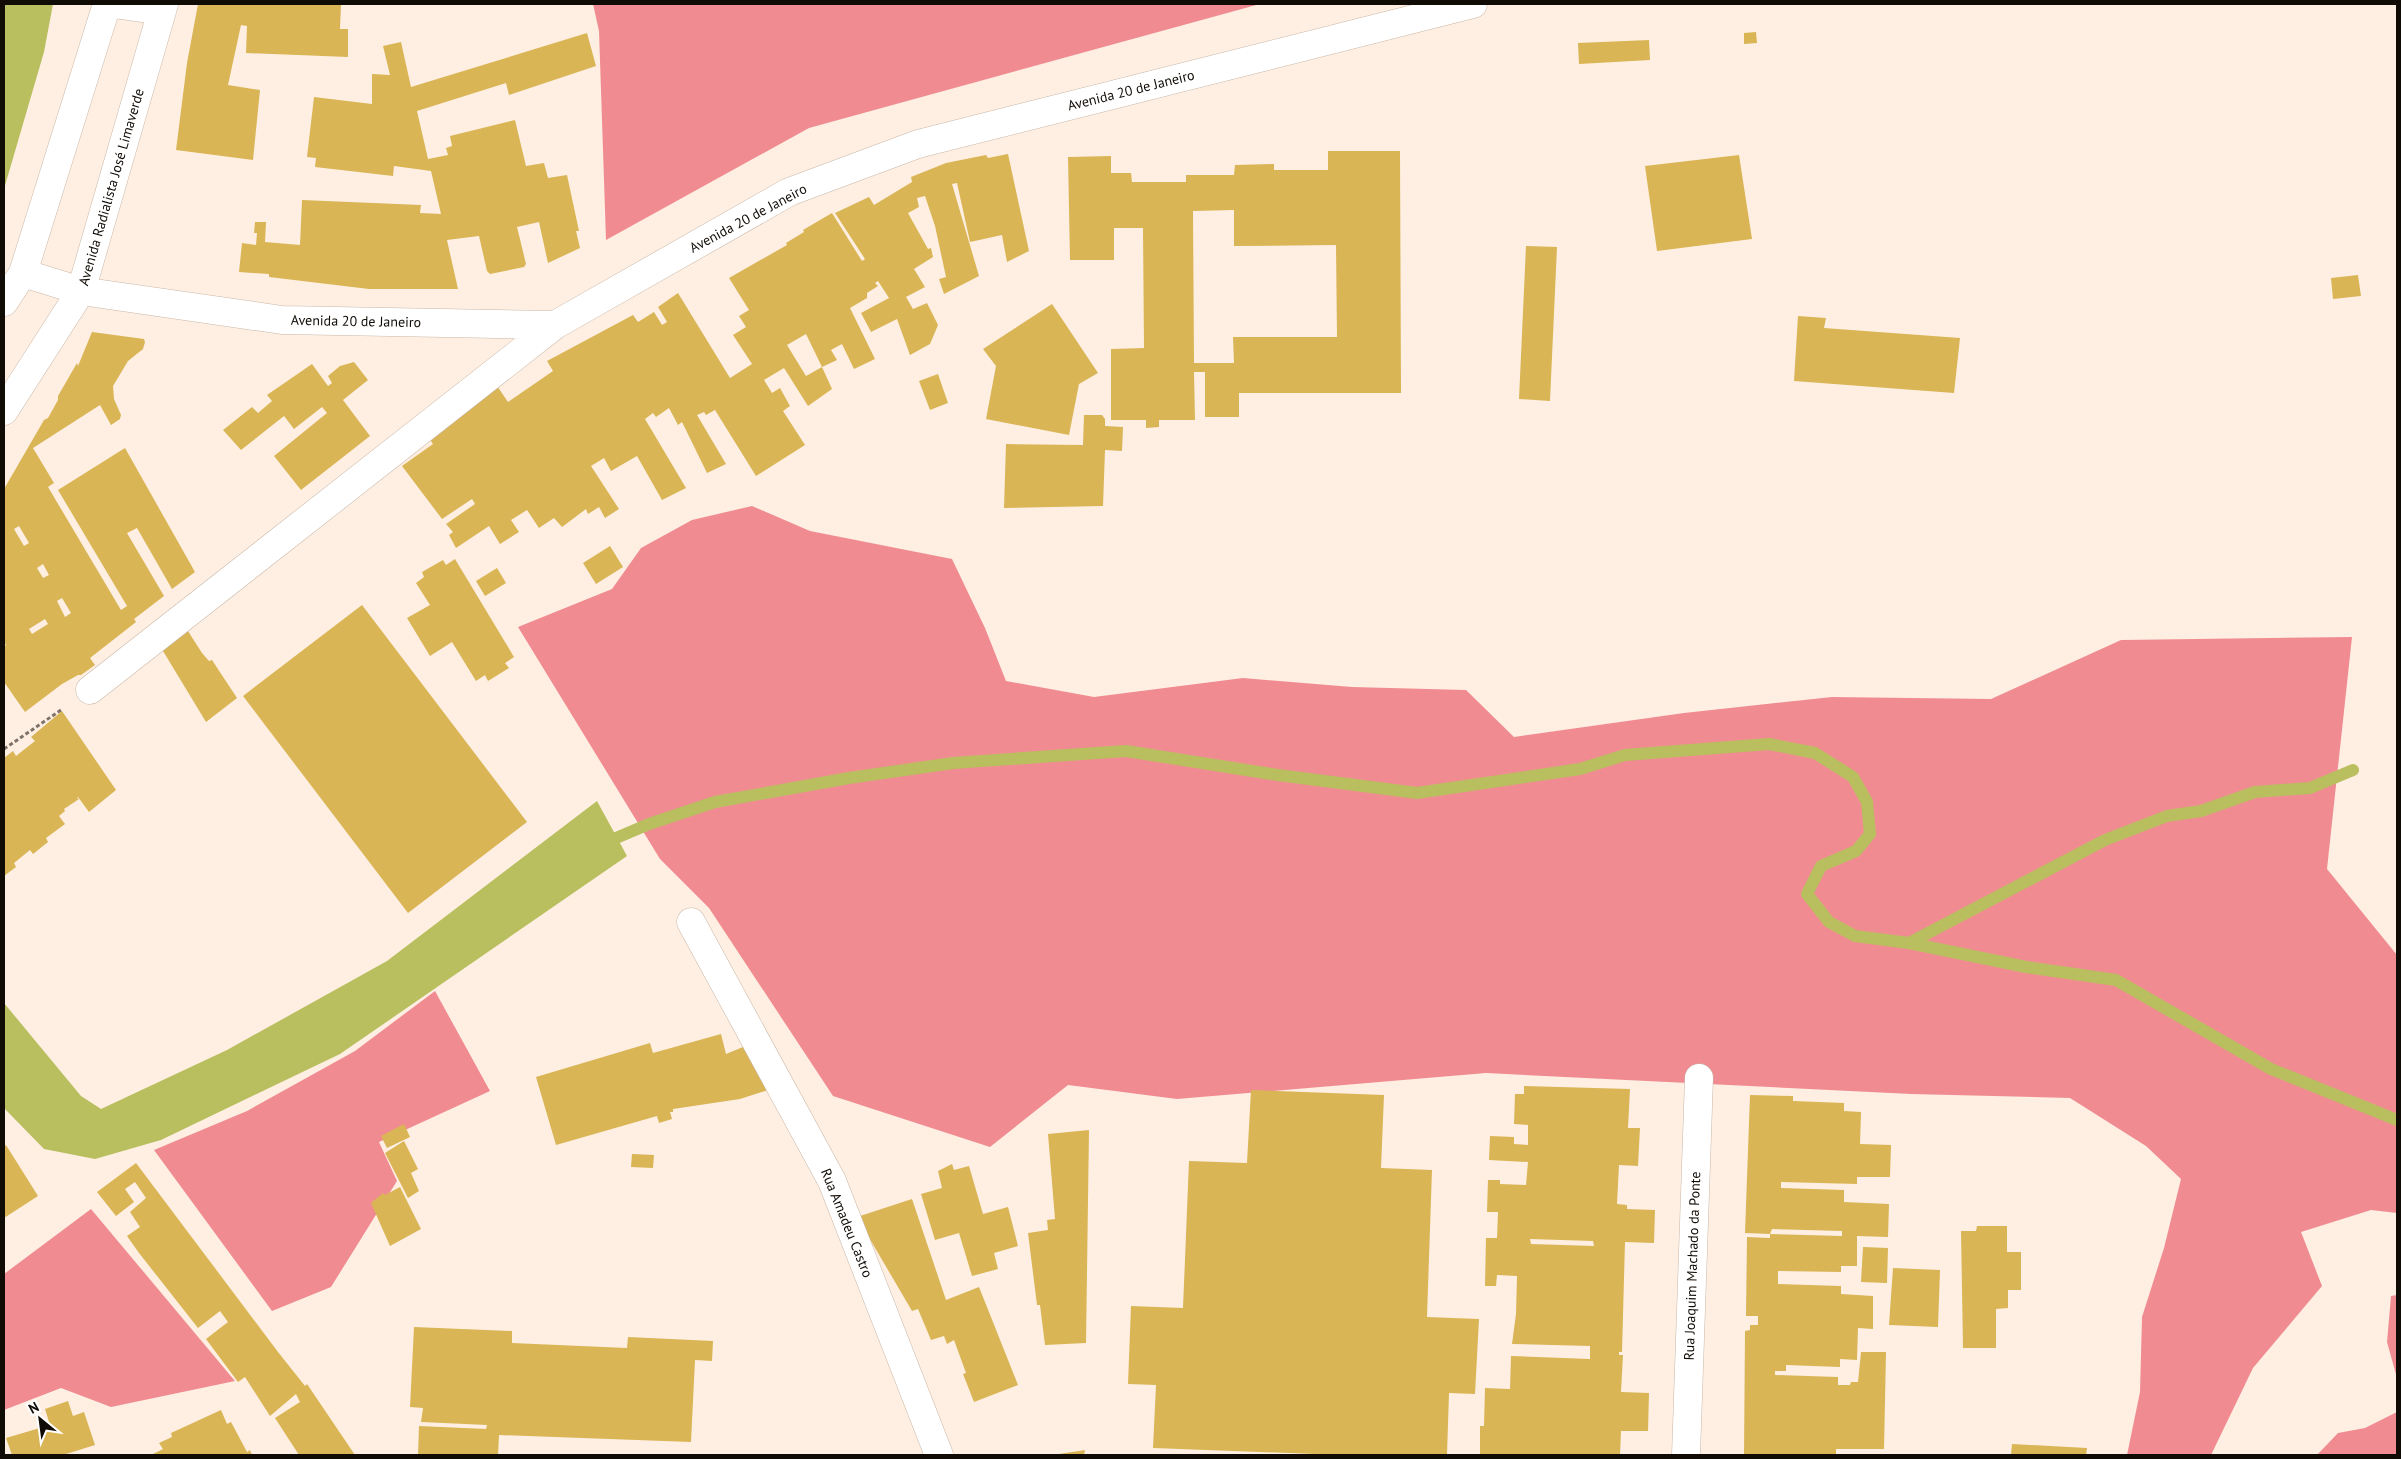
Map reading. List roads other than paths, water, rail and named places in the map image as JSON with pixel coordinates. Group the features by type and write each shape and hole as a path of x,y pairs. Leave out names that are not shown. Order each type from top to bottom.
{"street":[{"path":"4,302 23,273 107,4"},
{"path":"114,4 162,7"},
{"name":"Avenida 20 de Janeiro","path":"23,273 81,291 282,320 555,325 789,192 918,144 1473,4"},
{"name":"Avenida Radialista José Limaverde","path":"4,411 81,291 162,7"},
{"path":"90,690 555,325"},
{"name":"Rua Amadeu Castro","path":"692,922 832,1181 939,1455"},
{"name":"Rua Joaquim Machado da Ponte","path":"1686,1455 1699,1078"}],"waterway":[{"path":"602,844 649,824 715,802 849,778 953,763 1126,751 1278,775 1417,793 1580,769 1625,755 1769,744 1815,753 1853,777 1867,802 1870,834 1856,851 1821,866 1807,894 1829,922 1855,936 1909,943 2026,967 2116,980 2271,1069 2397,1120"},
{"path":"1909,943 2105,840 2167,816 2201,811 2255,792 2310,788 2353,770"}]}
